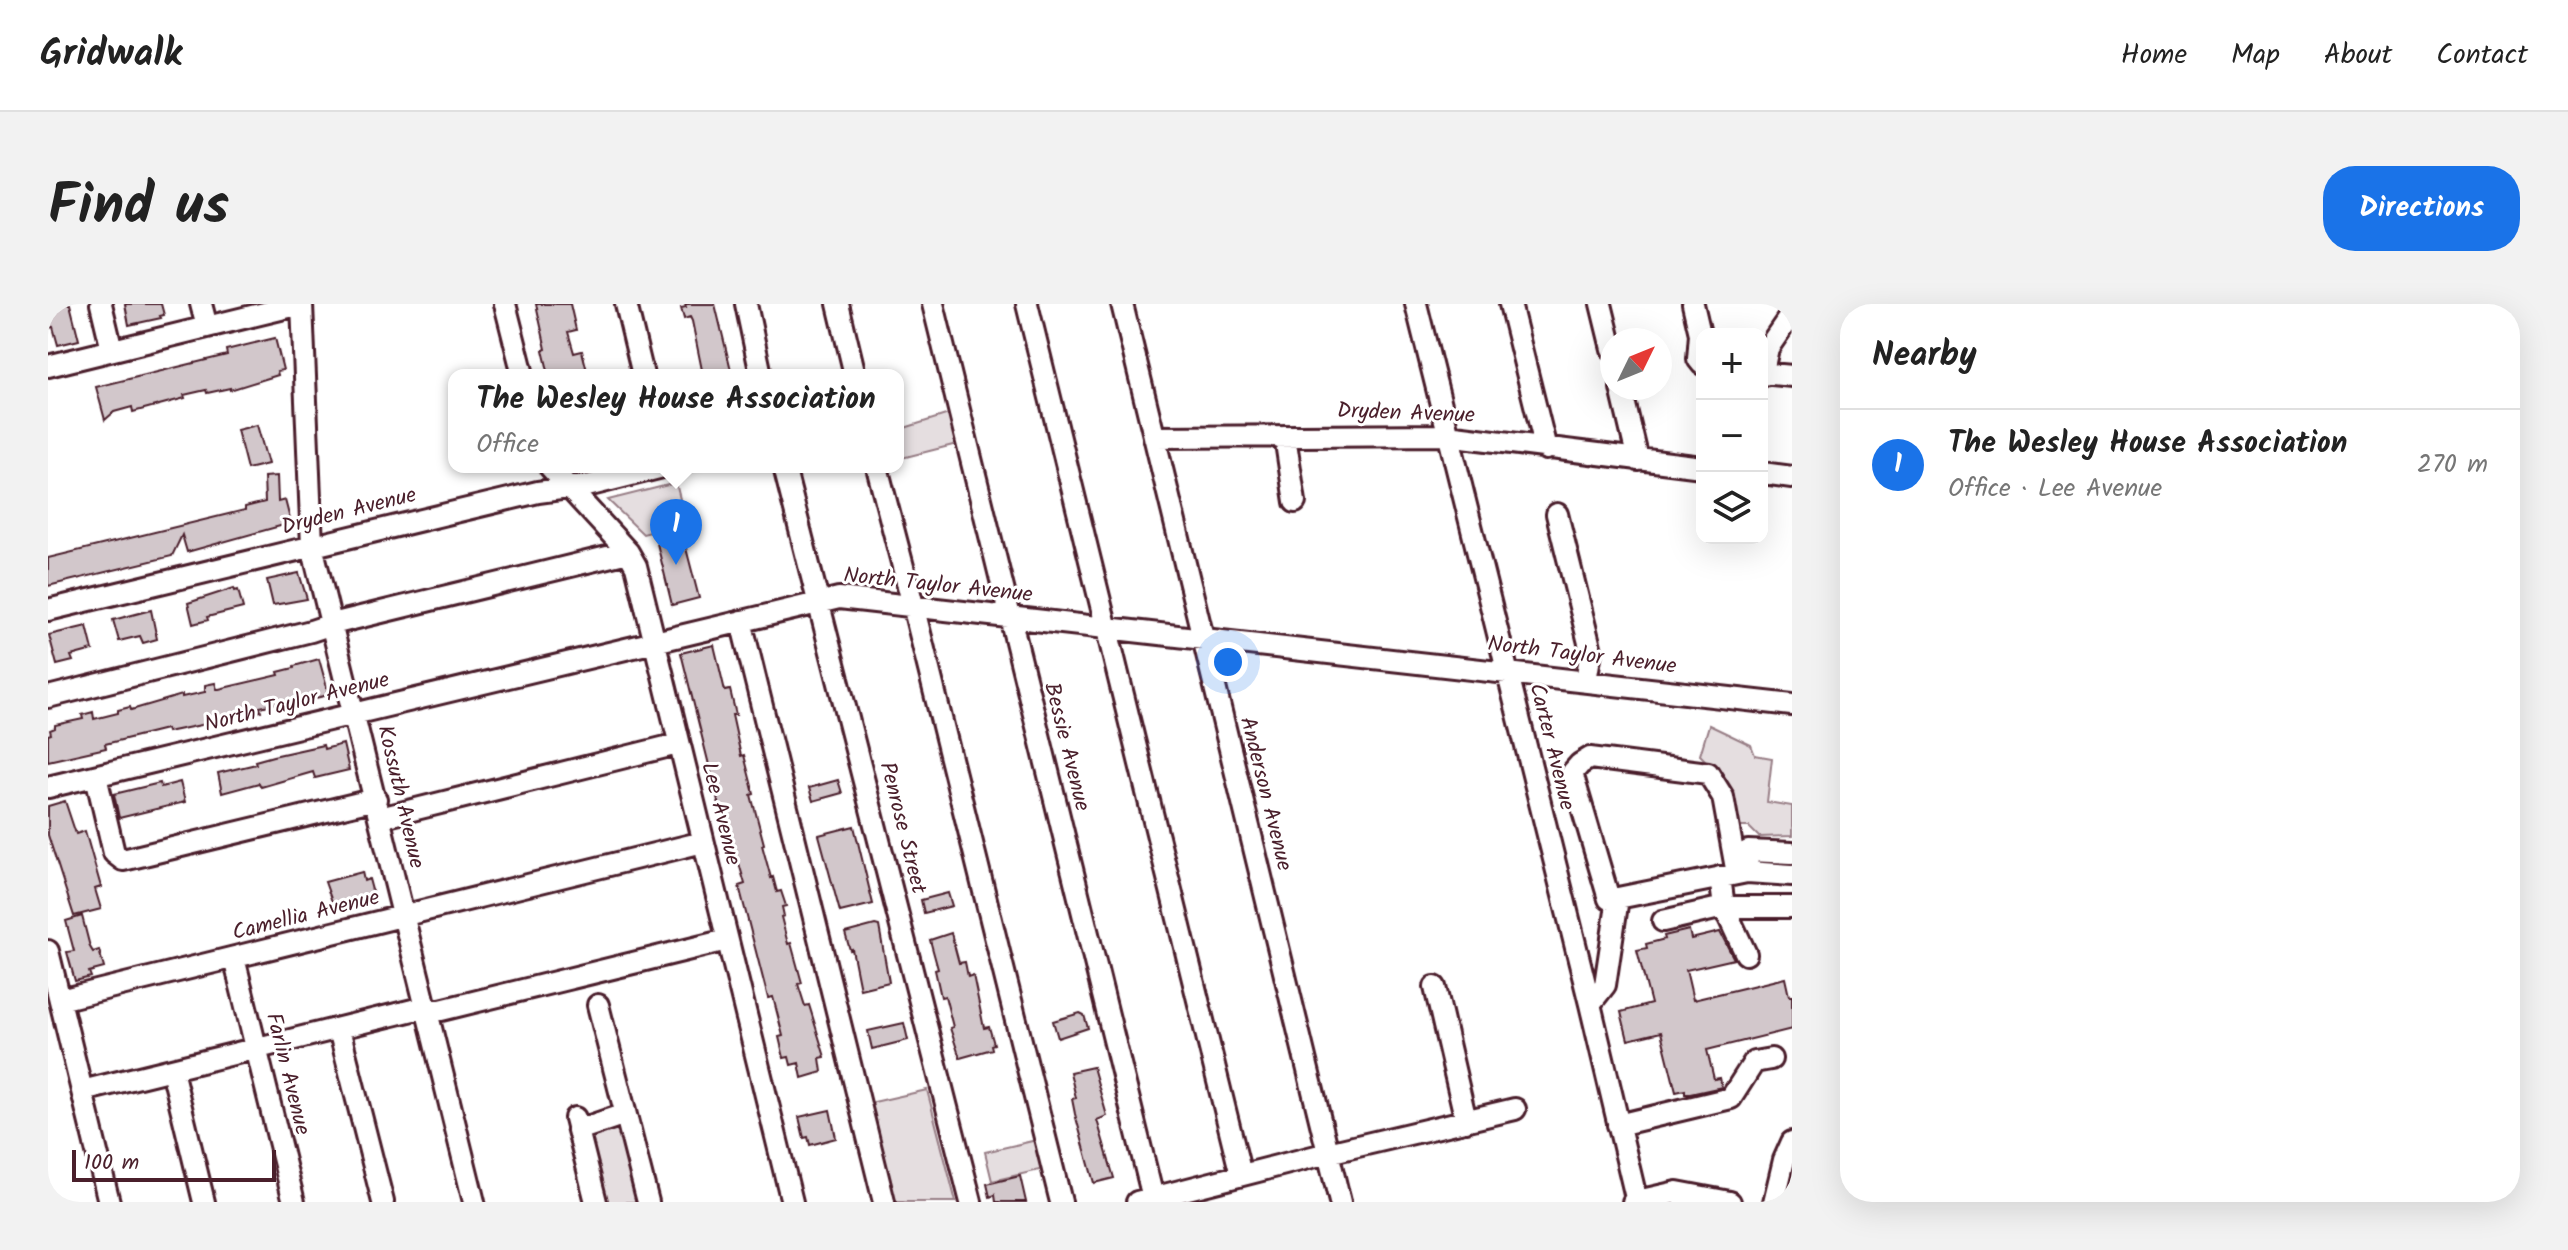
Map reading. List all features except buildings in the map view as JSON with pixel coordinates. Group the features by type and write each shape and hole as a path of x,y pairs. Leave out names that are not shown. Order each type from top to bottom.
{"street":[{"path":"101,304 112,350"},
{"path":"201,304 207,327"},
{"path":"48,366 301,304"},
{"name":"Kossuth Avenue","path":"301,304 312,546 474,1202"},
{"path":"505,304 521,369"},
{"path":"626,304 642,369"},
{"path":"746,304 760,369"},
{"path":"838,304 854,369"},
{"name":"Bessie Avenue","path":"933,304 1148,1201"},
{"path":"1027,304 1241,1175"},
{"name":"Anderson Avenue","path":"1122,304 1340,1202"},
{"name":"Carter Avenue","path":"1416,304 1590,1004 1636,1202"},
{"path":"1510,304 1546,449"},
{"path":"1601,304 1607,328"},
{"path":"1693,304 1699,328"},
{"path":"1768,348 1792,313"},
{"path":"1768,374 1792,376"},
{"path":"1624,400 1638,460"},
{"name":"Dryden Avenue","path":"1154,437 1447,435 1696,466"},
{"path":"1285,436 1295,502"},
{"name":"Lee Avenue","path":"555,473 628,552 636,566 792,1202"},
{"name":"Dryden Avenue","path":"48,610 538,492 591,485 639,473"},
{"name":"Penrose Street","path":"786,473 971,1202"},
{"path":"879,473 1061,1202"},
{"path":"1768,474 1792,477"},
{"path":"1557,514 1591,651 1586,681"},
{"path":"48,697 628,552"},
{"name":"North Taylor Avenue","path":"48,787 839,598 1792,705"},
{"path":"741,621 884,1202"},
{"path":"96,776 114,853 123,860 678,744"},
{"path":"1735,874 1723,797 1708,773 1590,758 1572,773 1609,899 1735,874 1792,875"},
{"name":"Camellia Avenue","path":"60,1000 703,842"},
{"path":"1746,954 1724,907 1735,874 1748,851 1792,853"},
{"path":"1590,1004 1605,985 1618,898"},
{"path":"1663,921 1724,907 1792,907"},
{"path":"82,1091 413,1010 441,1010 727,940"},
{"path":"49,956 109,1202"},
{"name":"Farlin Avenue","path":"234,958 294,1202"},
{"path":"1435,987 1466,1121"},
{"path":"598,1005 648,1202"},
{"path":"339,1029 383,1202"},
{"path":"1618,1125 1731,1098 1754,1062 1771,1059"},
{"path":"172,1070 204,1202"},
{"path":"1148,1201 1328,1153 1515,1109"},
{"path":"596,1202 577,1124 625,1114"},
{"path":"1774,1202 1784,1160 1792,1142"},
{"path":"1636,1202 1677,1192 1730,1202"}],"shaded area":[{"path":"949,414 957,444 904,457 904,428"},
{"path":"676,483 686,523 643,534 608,500"},
{"path":"1709,725 1751,745 1755,755 1772,758 1767,802 1792,806 1792,836 1759,837 1749,827 1739,827 1723,778 1700,755"},
{"path":"927,1090 956,1202 889,1202 865,1104"},
{"path":"623,1120 644,1202 600,1202 588,1135"},
{"path":"1041,1139 1048,1168 992,1181 985,1152"}],"place":[{"name":"The Wesley House Association","path":"676,565"}]}
